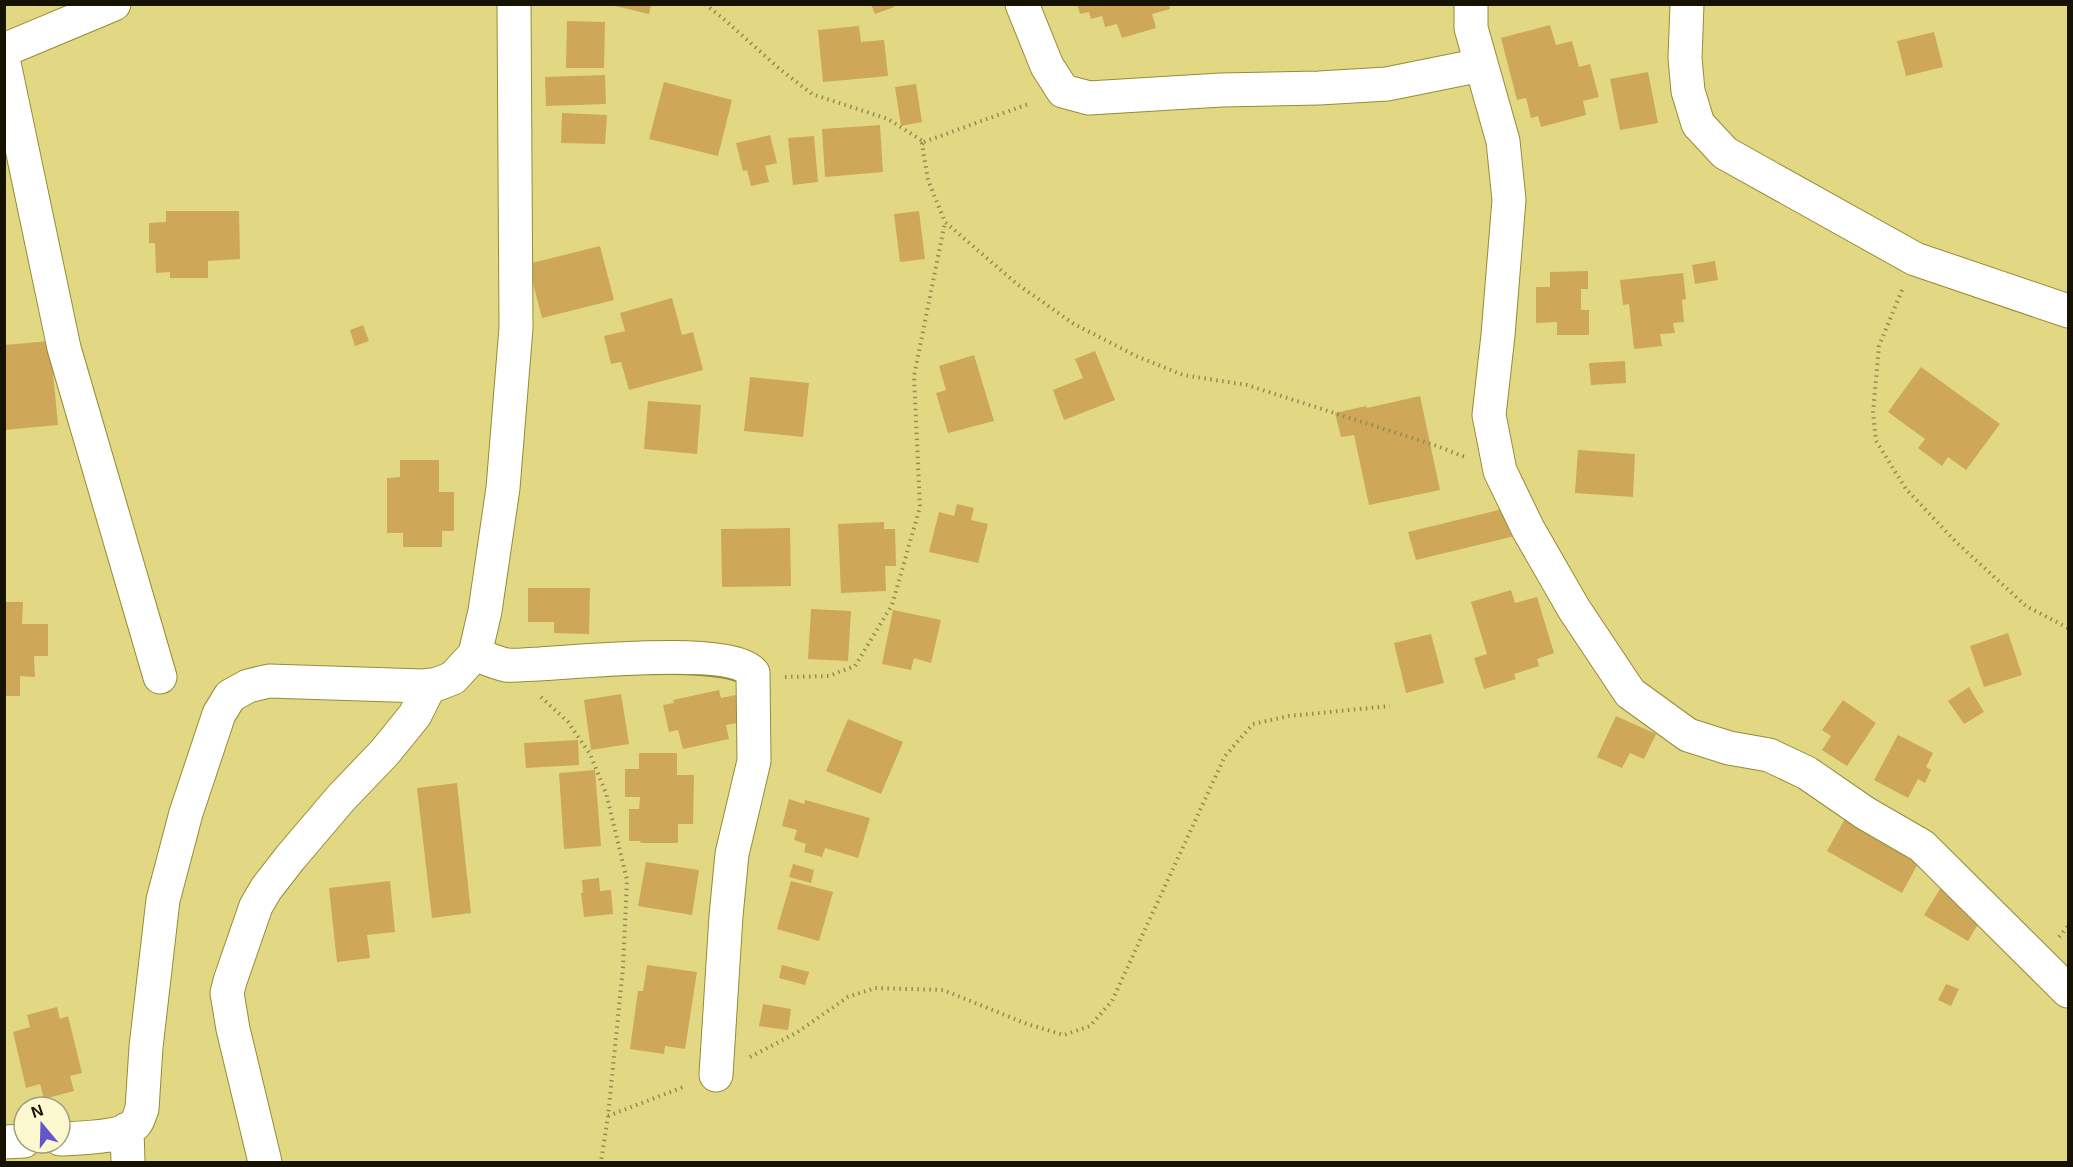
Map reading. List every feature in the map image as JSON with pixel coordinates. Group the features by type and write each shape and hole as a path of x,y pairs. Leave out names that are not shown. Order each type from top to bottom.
{"street":[{"path":"4,50 114,4"},
{"path":"72,1138 127,1129 136,1123 141,1109 163,900 186,813 219,714 230,696 248,686 269,681 430,685 453,678 476,654 485,611 503,488 516,327 514,4"},
{"path":"1022,4 1047,66 1063,91 1089,98 1221,90 1376,85 1481,65"},
{"path":"1471,4 1471,28 1503,141 1509,200 1489,415 1500,471 1528,529 1574,609 1630,693 1688,735 1729,748 1769,755 1807,773 1865,813 1922,846 2068,991"},
{"path":"1687,4 1685,58 1688,91 1698,124 1725,153 1915,259 2068,311"},
{"path":"4,63 64,348 160,677"},
{"path":"476,654 507,665 684,657 718,659 749,668 754,677 754,761 732,854 716,1075"},
{"path":"265,1162 232,1029 227,993 230,981 256,906 266,889 341,798 385,752 415,716 430,685"},
{"path":"127,1129 128,1162"}],"path":[{"path":"705,4 812,94 888,119 924,141"},
{"path":"924,141 1063,91"},
{"path":"924,141 922,144 928,180 945,222 1017,284 1074,324 1136,356 1183,375 1247,385 1437,446 1500,471"},
{"path":"754,677 829,676 855,666 892,605 920,507 914,376 945,222"},
{"path":"1915,259 1879,346 1873,413 1876,441 1906,489 1957,543 2026,606 2068,628"},
{"path":"507,665 568,722 590,754 606,793 627,880 623,968 601,1162"},
{"path":"608,1116 716,1075 796,1033 848,997 875,988 943,990 1027,1024 1064,1035 1090,1026 1112,1001 1225,756 1253,724 1289,716 1390,706"}],"building":[{"path":"607,4 651,4 649,14"},
{"path":"871,4 893,4 894,7 875,14"},
{"path":"1077,4 1169,4 1170,9 1152,14 1156,28 1122,38 1117,24 1105,27 1102,16 1091,19 1089,12 1080,14"},
{"path":"567,21 605,22 604,68 566,68"},
{"path":"1550,25 1556,45 1572,41 1579,67 1590,64 1599,97 1583,101 1586,115 1541,127 1538,116 1531,118 1526,98 1517,100 1501,38"},
{"path":"859,26 861,42 884,40 888,76 823,82 818,30"},
{"path":"1934,32 1943,67 1906,76 1897,41"},
{"path":"1648,72 1658,123 1620,130 1610,79"},
{"path":"605,75 606,104 546,106 545,77"},
{"path":"664,82 732,100 718,156 649,139"},
{"path":"916,84 922,122 901,126 895,87"},
{"path":"562,113 607,115 605,144 561,143"},
{"path":"880,125 883,172 825,177 822,129"},
{"path":"770,135 777,163 765,166 769,182 751,186 747,170 743,171 736,143"},
{"path":"814,136 818,182 793,185 788,138"},
{"path":"166,211 239,211 240,259 208,261 208,278 170,278 170,272 156,273 155,243 149,243 149,223 166,222"},
{"path":"919,211 925,259 900,262 894,214"},
{"path":"600,246 614,300 542,318 528,264"},
{"path":"1715,261 1718,280 1695,284 1692,265"},
{"path":"1588,271 1588,289 1581,289 1581,310 1589,310 1589,335 1557,335 1557,322 1536,323 1536,287 1550,287 1550,272"},
{"path":"1683,273 1686,299 1682,300 1684,322 1673,323 1675,333 1660,334 1662,346 1634,349 1629,304 1623,305 1620,280"},
{"path":"672,298 682,335 693,332 703,370 629,390 621,362 611,364 604,336 625,331 620,313"},
{"path":"363,325 369,341 355,346 350,330"},
{"path":"50,341 58,425 4,430 4,345"},
{"path":"1095,351 1115,400 1064,420 1053,390 1083,378 1075,359"},
{"path":"974,355 994,421 948,433 936,393 946,390 939,366"},
{"path":"1625,361 1626,383 1591,385 1589,363"},
{"path":"1921,367 2000,424 1966,470 1948,457 1942,466 1918,448 1925,439 1888,412"},
{"path":"750,377 809,383 803,437 744,431"},
{"path":"1420,396 1440,490 1369,505 1354,435 1341,437 1335,413"},
{"path":"648,401 701,405 697,454 644,449"},
{"path":"1578,450 1635,454 1633,497 1575,493"},
{"path":"400,460 439,460 439,492 454,492 454,531 442,531 442,547 403,547 403,533 387,533 387,478 400,477"},
{"path":"957,504 974,508 971,520 988,524 978,563 929,552 939,512 954,516"},
{"path":"1511,507 1519,535 1416,560 1408,532"},
{"path":"884,522 884,529 895,529 896,566 885,566 886,591 841,593 838,524"},
{"path":"790,528 791,586 722,587 721,529"},
{"path":"528,588 590,588 589,634 554,633 554,622 528,622"},
{"path":"1511,590 1515,603 1537,597 1554,653 1537,659 1539,666 1514,674 1516,679 1484,689 1474,658 1487,654 1471,602"},
{"path":"4,602 23,602 22,624 48,624 48,656 34,656 35,677 20,676 20,696 4,696"},
{"path":"811,609 851,611 848,661 808,659"},
{"path":"893,610 941,620 931,663 914,658 911,670 882,664"},
{"path":"2008,633 2022,675 1984,687 1970,646"},
{"path":"1431,634 1444,683 1406,693 1394,643"},
{"path":"1969,687 1984,712 1964,724 1948,701"},
{"path":"719,690 721,698 736,695 742,722 726,725 729,739 683,749 678,730 669,732 663,705 674,703 673,700"},
{"path":"621,694 629,744 591,750 584,700"},
{"path":"1843,700 1876,723 1847,766 1822,750 1831,736 1822,730"},
{"path":"1616,716 1656,734 1644,759 1630,753 1622,768 1597,757"},
{"path":"848,719 903,742 881,794 826,771"},
{"path":"1898,735 1933,753 1926,767 1931,770 1925,783 1918,779 1908,798 1874,780"},
{"path":"578,740 579,765 526,768 524,743"},
{"path":"639,753 677,753 677,775 694,775 693,824 678,824 678,843 629,841 629,809 639,809 640,797 625,797 625,769 639,769"},
{"path":"595,770 601,846 564,849 559,773"},
{"path":"457,783 471,913 432,918 417,788"},
{"path":"789,799 804,804 805,800 870,818 858,858 825,848 822,857 804,852 806,844 794,840 797,830 782,826"},
{"path":"1846,817 1921,858 1902,893 1827,851"},
{"path":"646,862 699,870 692,915 638,906"},
{"path":"793,864 814,870 811,883 789,877"},
{"path":"599,878 600,891 611,890 613,914 584,917 582,880"},
{"path":"1946,879 1990,904 1968,941 1924,915"},
{"path":"390,881 395,932 367,935 370,958 337,962 329,888"},
{"path":"791,881 833,892 819,941 777,929"},
{"path":"647,965 697,972 685,1049 665,1046 664,1054 630,1049 638,991 643,991"},
{"path":"782,965 809,972 805,985 779,978"},
{"path":"1946,984 1959,989 1951,1006 1938,1000"},
{"path":"763,1004 791,1009 788,1030 759,1026"},
{"path":"57,1007 60,1019 68,1016 82,1073 70,1076 74,1091 59,1095 43,1095 40,1084 26,1088 13,1032 30,1027 27,1015"}]}
